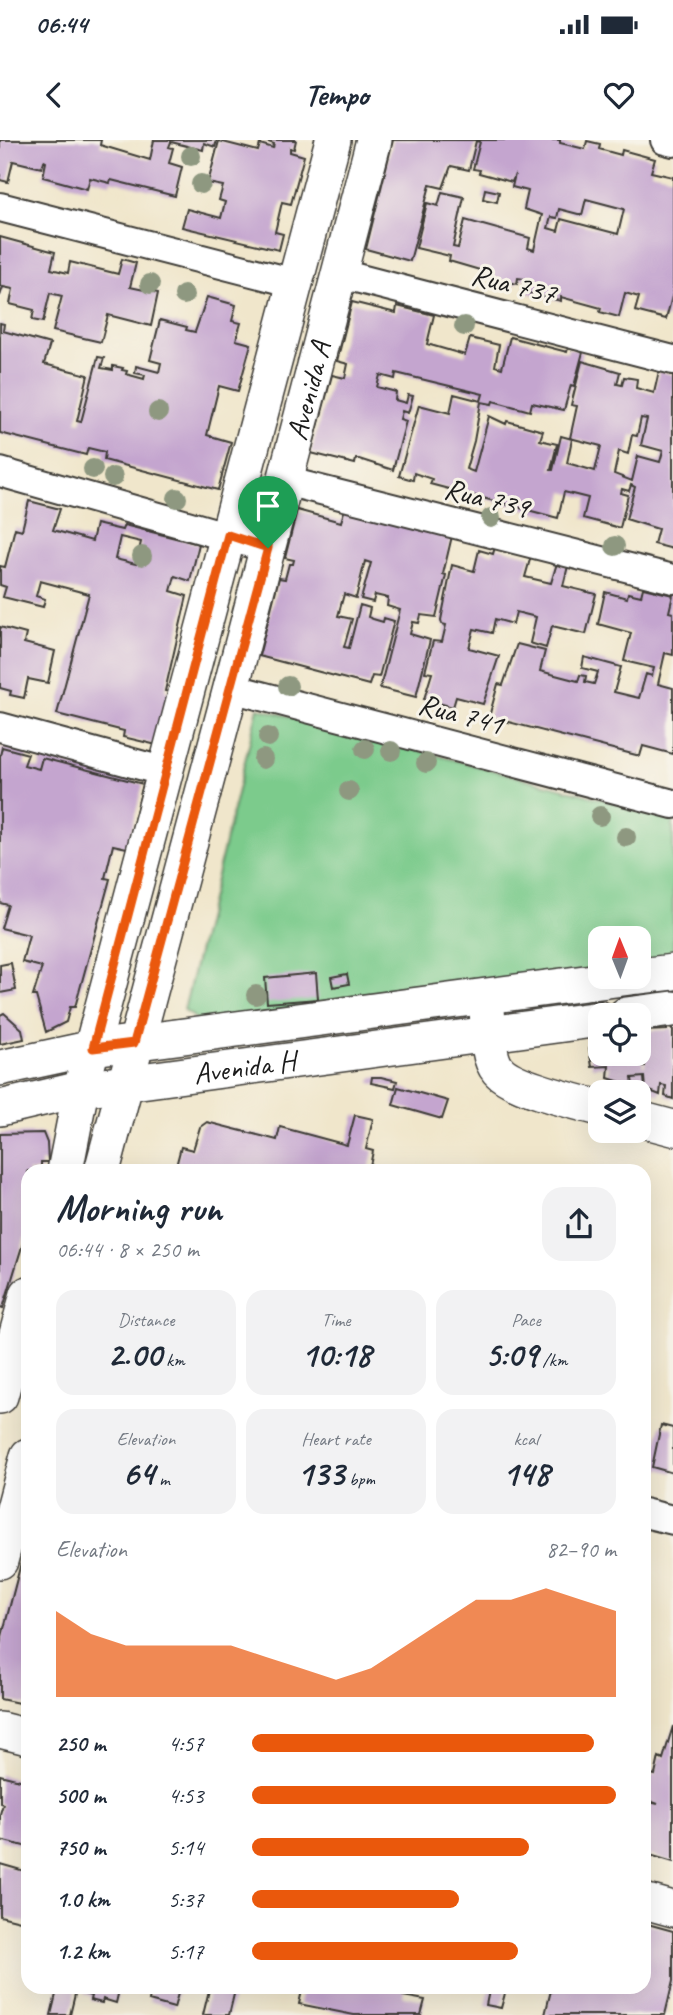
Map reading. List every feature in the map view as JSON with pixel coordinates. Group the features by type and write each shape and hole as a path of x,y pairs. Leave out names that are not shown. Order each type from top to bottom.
{"street":[{"name":"Avenida A","path":"104,1164 268,548 373,140"},
{"path":"664,140 673,142"},
{"name":"Avenida A","path":"66,1164 81,1089 329,156"},
{"path":"329,156 363,184"},
{"path":"0,207 295,282"},
{"name":"Rua 737","path":"337,273 673,360"},
{"path":"0,472 268,548"},
{"name":"Rua 739","path":"285,481 673,579"},
{"name":"Rua 741","path":"231,688 673,804"},
{"path":"0,727 166,772"},
{"name":"Avenida H","path":"651,975 673,972"},
{"name":"Avenida H","path":"0,1068 93,1048 588,982"},
{"path":"485,995 491,1056 498,1070 538,1091 588,1105"},
{"path":"651,1012 673,1009"},
{"name":"Avenida H","path":"0,1108 81,1089 588,1020"},
{"path":"651,1122 673,1128"},
{"path":"0,1396 21,1320"},
{"path":"0,1561 21,1482"},
{"path":"651,1515 673,1520"},
{"path":"0,1730 21,1735"},
{"path":"651,1903 673,1909"}],"green space":[{"path":"258,708 673,818 673,967 651,970 651,926 588,926 588,977 202,1023 184,1010"}],"building":[{"path":"0,140 101,140 100,145 150,160 154,140 217,140 215,147 204,143 203,150 171,142 169,147 173,148 169,163 182,167 175,196 111,180 110,183 90,178 87,189 43,177 44,161 42,168 13,161 8,182 0,180"},
{"path":"263,140 296,140 294,149 290,148 290,152 304,156 291,204 282,202 275,232 283,234 279,250 182,227 187,209 221,218 225,202 219,200 223,186 208,183 219,141 258,151 260,144 273,148 274,144"},
{"path":"393,140 560,140 560,143 585,149 587,141 600,144 599,149 621,155 622,150 655,159 651,172 673,177 673,293 666,319 635,311 639,297 625,293 619,317 600,312 601,308 561,297 561,301 524,292 526,279 518,278 517,284 489,277 490,273 449,261 450,256 416,248 427,203 438,206 442,192 464,197 453,247 458,248 465,220 530,238 528,248 534,250 542,215 524,209 528,191 512,187 515,174 512,182 473,169 480,142 476,141 469,170 451,166 443,188 430,185 410,261 366,249","holes":["586,199 624,209 618,234 561,219 558,231 548,228 551,217 557,218 559,209 582,215"]},
{"path":"485,189 499,192 497,202 483,199"},
{"path":"0,237 55,252 51,269 68,273 70,262 118,274 122,259 136,263 130,287 158,293 151,326 108,315 101,342 53,331 62,296 50,293 43,322 32,320 34,310 10,304 13,289 3,287 0,296"},
{"path":"207,297 236,305 232,321 241,323 236,340 251,344 238,391 219,386 207,435 231,442 218,490 104,460 105,452 88,448 86,455 0,433 0,323 4,324 3,331 50,344 44,364 88,375 77,421 81,422 98,357 104,358 101,368 123,368 122,370 127,371 126,374 144,379 145,375 135,373 136,366 159,372 161,363 150,360 160,320 187,327 186,330 195,332"},
{"path":"352,302 396,313 397,306 434,315 427,344 465,355 470,338 499,345 495,366 502,368 510,337 567,352 568,348 583,352 564,410 532,403 530,411 493,401 492,404 481,402 466,469 474,472 489,416 506,424 507,421 543,431 540,440 557,444 551,470 561,436 572,439 567,463 595,471 601,446 570,438 577,406 571,405 582,361 620,372 617,384 622,385 624,377 637,379 636,388 654,393 659,371 673,375 673,549 654,544 658,529 626,519 635,487 631,485 629,491 622,489 621,493 628,495 620,528 583,518 588,498 564,492 558,518 430,484 432,479 414,473 413,480 399,476 419,405 450,413 454,394 481,401 483,394 396,373 395,379 380,375 377,387 396,392 395,400 406,403 408,395 413,396 408,413 402,411 400,419 406,421 393,470 359,459 356,459 355,464 311,453 332,375 345,378 348,364 337,361","holes":["641,418 647,419 641,445 663,451 660,462 638,456 632,481 614,474 619,451 628,454 632,435 637,436"]},
{"path":"29,501 60,509 53,530 92,541 96,524 122,530 124,525 199,544 190,581 175,576 171,591 187,596 165,691 170,692 157,745 123,737 124,731 57,714 89,594 40,581 36,596 45,599 43,607 3,597 6,587 0,585 0,566 5,567 15,528 22,530","holes":["120,537 141,542 136,564 115,559"]},
{"path":"345,508 452,536 436,617 421,615 419,623 413,622 410,634 430,640 416,697 380,688 400,610 387,606 388,598 375,595 373,602 361,599 371,563 365,561 356,598 344,594 338,616 352,619 344,647 349,648 360,605 370,608 368,617 383,622 384,618 394,621 379,677 372,676 369,685 259,656 279,578 285,579 289,564 293,564 294,560 285,558 297,510 341,522"},
{"path":"495,547 531,556 525,577 551,583 557,563 568,566 563,586 596,594 586,634 552,626 546,648 530,643 536,617 516,612 513,624 495,619 492,633 474,629 469,648 499,656 483,704 456,697 453,707 424,699 432,673 425,672 433,641 442,642 446,625 442,624 441,620 452,565 474,571 479,550 493,554"},
{"path":"643,588 673,595 669,612 673,613 673,655 665,653 658,684 673,688 673,754 643,746 640,756 489,717 498,684 503,685 517,644 545,651 540,671 578,681 580,675 586,676 585,682 594,684 598,672 582,668 584,657 621,667 614,692 639,698 646,674 652,676 654,668 624,661 631,633 598,624 605,592 627,598 628,593 641,596"},
{"path":"0,627 26,634 24,643 55,651 48,683 28,679 24,698 10,695 11,691 0,688"},
{"path":"2,747 28,754 24,765 39,769 42,758 143,784 127,848 113,845 105,878 110,879 75,1007 70,1007 66,1022 46,1032 36,996 33,996 42,967 22,962 29,935 1,928 8,905 0,903"},
{"path":"11,963 16,990 0,993 0,965"},
{"path":"316,973 318,999 267,1003 265,978"},
{"path":"347,974 349,984 333,987 331,977"},
{"path":"4,1013 22,1029 24,1039 0,1044 0,1015"},
{"path":"673,1029 673,1099 665,1096 666,1086 661,1085 660,1095 651,1091 651,1080 644,1080 644,1077 632,1080 608,1078 609,1066 651,1066 651,1031"},
{"path":"372,1077 397,1081 395,1088 371,1083"},
{"path":"398,1087 448,1101 442,1119 393,1105"},
{"path":"355,1115 373,1119 366,1149 373,1151 370,1164 177,1164 181,1147 193,1150 200,1127 207,1122 277,1140 280,1127 347,1145"},
{"path":"43,1133 47,1143 48,1162 21,1164 21,1250 3,1308 0,1307 0,1134"},
{"path":"661,1425 673,1428 673,1473 652,1467"},
{"path":"21,1563 21,1704 0,1699 0,1644"},
{"path":"673,1726 673,1862 651,1855 651,1802 658,1804 651,1802 651,1774 655,1775 659,1757 663,1759"},
{"path":"0,1775 21,1780 21,1845 0,1840 0,1814 3,1804 0,1803"},
{"path":"0,1864 21,1870 21,1921 0,1916"},
{"path":"651,1925 673,1931 673,1981 665,2015 545,2015 550,1994 651,1994"},
{"path":"56,1994 75,1994 70,2015 51,2015"},
{"path":"84,1994 118,1994 116,2003 103,1999 102,2003 90,2000 91,1996"},
{"path":"150,1994 178,1994 174,2008 149,2001"},
{"path":"208,1994 234,1994 229,2015 203,2015"},
{"path":"301,1994 403,1994 425,2000 421,2015 354,2015 299,2004"},
{"path":"488,1994 505,1994 501,2008 486,2005"}],"route":[{"path":"228,535 268,548 134,1043 93,1048 228,535"}]}
